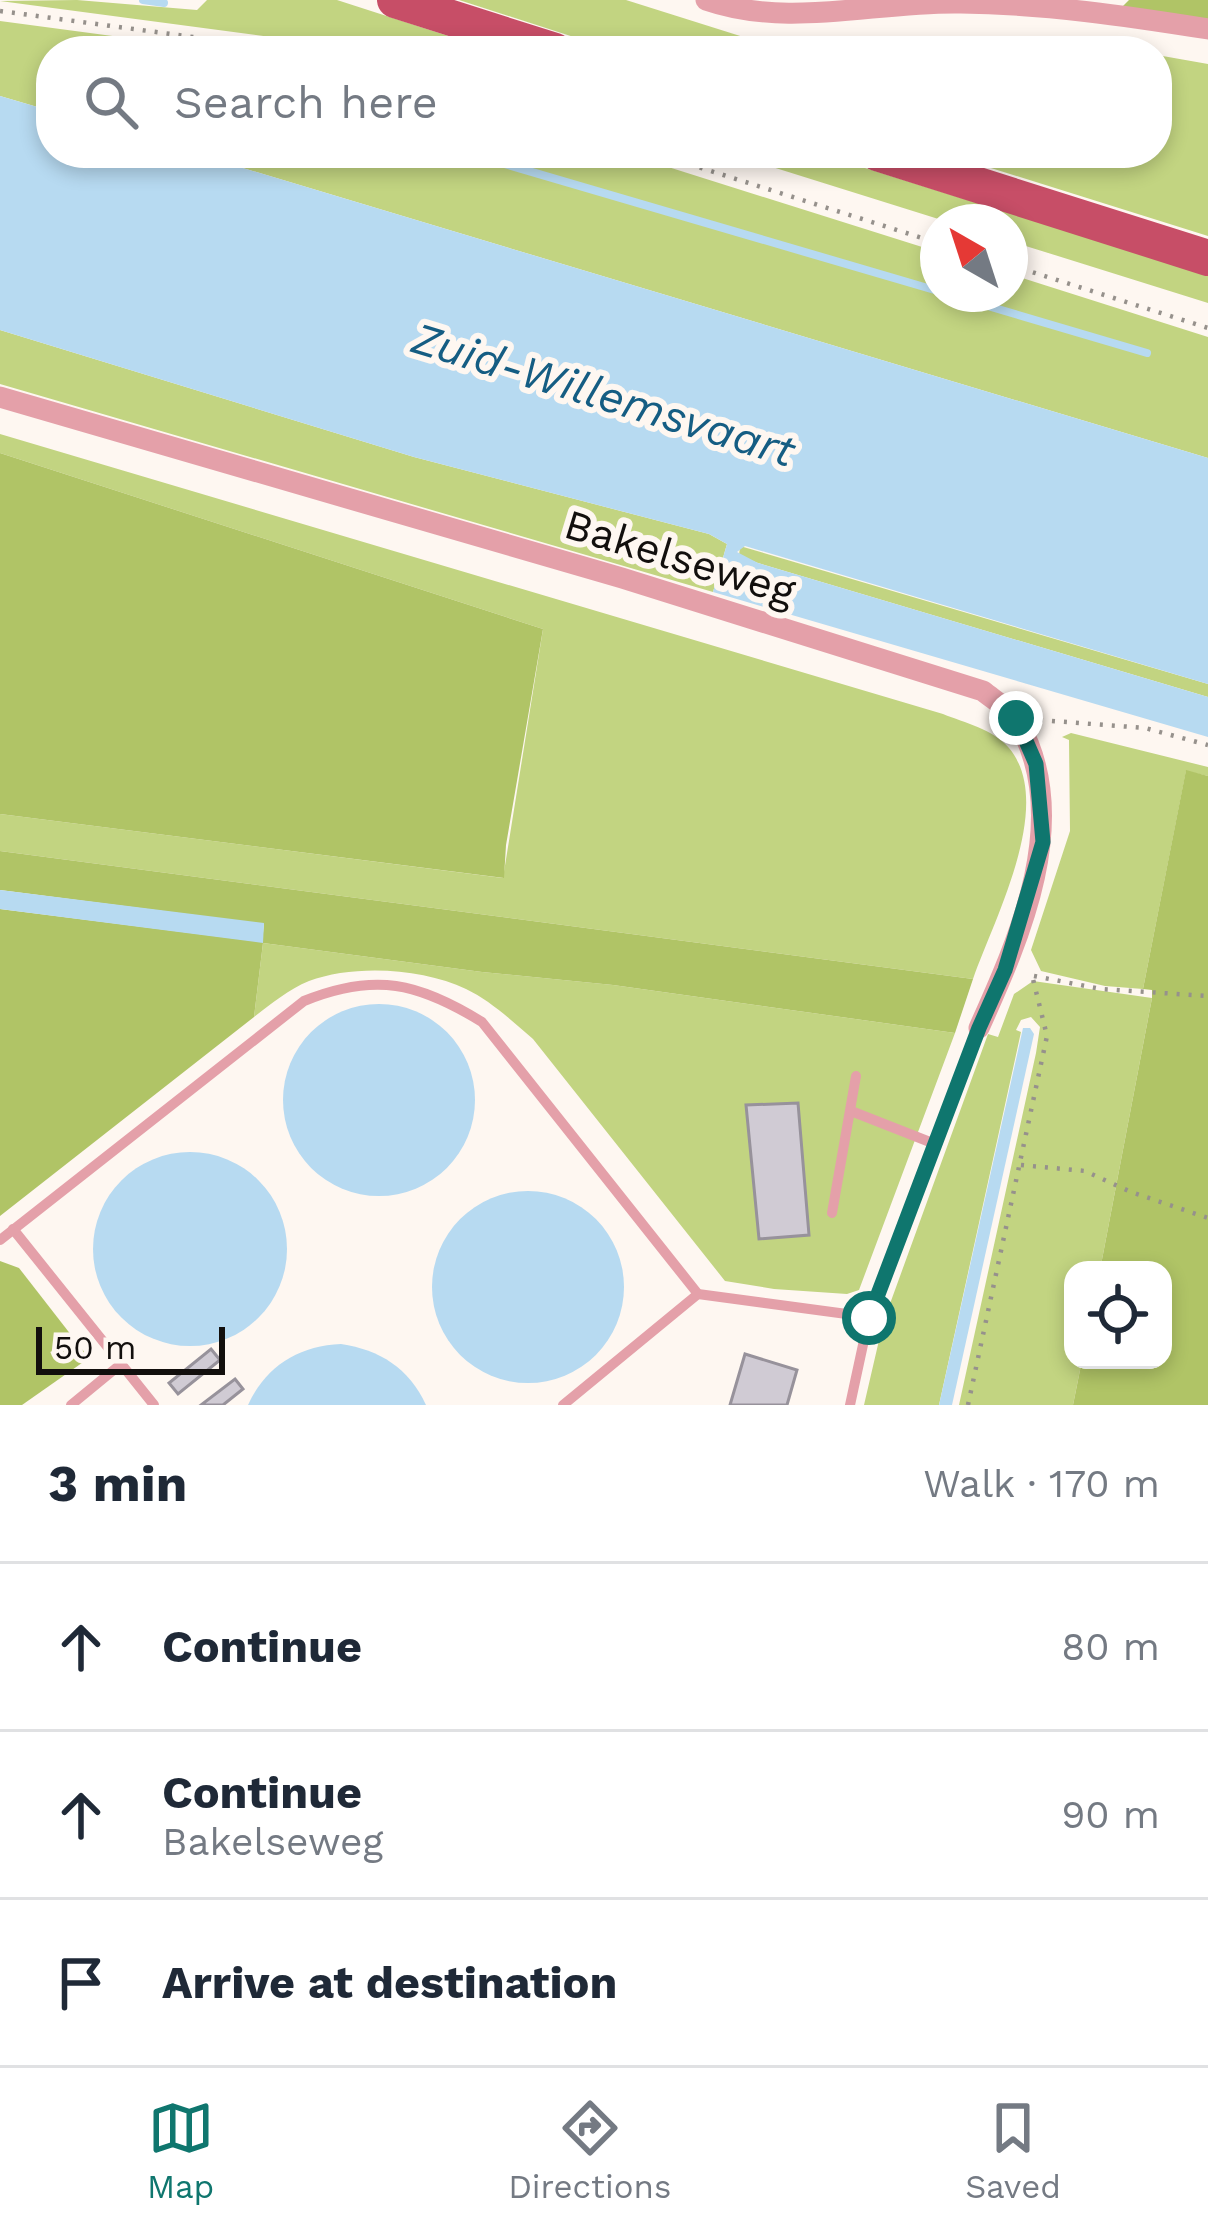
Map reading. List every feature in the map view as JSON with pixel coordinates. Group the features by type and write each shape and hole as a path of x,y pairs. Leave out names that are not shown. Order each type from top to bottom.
{"main road":[{"path":"394,0 508,36"},
{"path":"924,168 1208,258"}],"street":[{"path":"706,0 733,9 796,15 959,3 1123,15 1208,29"},
{"name":"Bakelseweg","path":"0,397 622,578 961,684 983,691 1016,718"},
{"path":"979,1028 1005,970 1043,842 1036,764 1016,718"}],"lane":[{"path":"0,1240 304,1001 340,987 405,986 446,1000 482,1022 698,1294 869,1318"},
{"path":"850,1405 869,1318 979,1028"},
{"path":"832,1214 856,1076"},
{"path":"851,1111 935,1144"},
{"path":"13,1229 154,1405"},
{"path":"563,1405 698,1294"},
{"path":"71,1405 121,1364"}],"path":[{"path":"0,11 186,36"},
{"path":"701,168 920,237"},
{"path":"1028,272 1208,328"},
{"path":"1016,718 1145,728 1208,745"},
{"path":"1005,970 1101,989 1208,997"},
{"path":"968,1405 1047,1036 1032,976"},
{"path":"1021,1165 1085,1171 1208,1218"}],"green space":[{"path":"77,0 197,10 207,0 337,0 449,36 263,36 0,1"},
{"path":"459,0 626,0 740,36 571,36"},
{"path":"1129,0 1208,0 1208,25 1116,13"},
{"path":"0,21 112,36 36,36 36,107 0,96"},
{"path":"1172,58 1208,64 1208,236 991,168 1172,168"},
{"path":"243,168 672,168 920,246 920,312 1028,312 1028,280 1208,337 1208,458"},
{"path":"776,168 865,168 980,204 920,204 920,213"},
{"path":"1028,219 1208,275 1208,303 1028,247"},
{"path":"0,330 414,457 709,534 727,544 713,592 0,384"},
{"path":"0,434 943,714 987,731 1009,748 1022,772 1026,799 1016,862 973,979 0,851 0,814 503,878 543,629 0,453"},
{"path":"0,453 543,629 504,878 0,814"},
{"path":"740,546 1208,684 1208,697 758,563 739,556"},
{"path":"1071,733 1208,767 1208,776 1186,771 1143,989 1105,986 1041,971 1031,950 1070,831 1069,740 1062,737"},
{"path":"1186,770 1208,776 1208,1405 1073,1405 1080,1369 1172,1369 1172,1261 1102,1261 1152,998 1152,990 1143,989"},
{"path":"0,851 973,979 955,1033 263,943 254,1017 0,1216 0,909 262,942 264,924 0,890"},
{"path":"263,943 955,1033 859,1290 847,1294 774,1289 725,1281 533,1039 484,999 430,976 346,972 309,981 254,1017"},
{"path":"1033,981 1152,998 1102,1261 1064,1261 1064,1369 1080,1369 1073,1405 959,1405 1036,1053 1040,1027 1031,1017 1021,1020 1016,1030 1021,1032 939,1405 864,1405 883,1323 988,1034 998,1037 1014,994"},
{"path":"0,1261 19,1268 89,1358 22,1405 0,1405"}],"water":[{"name":"Zuid-Willemsvaart","path":"0,96 36,107 36,168 243,168 1208,458 1208,684 745,546 737,552 758,563 1208,697 1208,737 713,592 727,544 709,534 414,457 0,330"},
{"path":"0,890 264,923 263,943 0,909"},
{"path":"379,1004 416,1012 447,1032 467,1063 475,1100 467,1137 447,1168 416,1188 379,1196 342,1188 311,1168 291,1137 283,1100 291,1063 311,1032 342,1012"},
{"path":"1023,1028 1034,1034 952,1405 939,1405"},
{"path":"190,1152 227,1160 258,1181 279,1212 287,1249 279,1286 258,1317 227,1338 190,1346 153,1338 122,1317 101,1286 93,1249 101,1212 122,1181 153,1160"},
{"path":"528,1191 565,1198 596,1219 617,1250 624,1287 617,1324 596,1355 565,1376 528,1383 491,1376 460,1355 439,1324 432,1287 439,1250 460,1219 491,1198"},
{"path":"341,1344 392,1363 426,1405 248,1405 264,1379 285,1361 311,1349"}],"building":[{"path":"798,1103 809,1235 759,1239 746,1105"},
{"path":"211,1349 220,1360 178,1394 169,1383"},
{"path":"745,1354 797,1370 787,1405 730,1405"},
{"path":"235,1379 243,1389 223,1405 201,1405"}],"waterway":[{"path":"143,0 164,3"},
{"path":"518,168 920,286"},
{"path":"1008,312 1147,353"}],"route":[{"path":"869,1318 1005,970 1043,842 1036,764 1016,718"}]}
